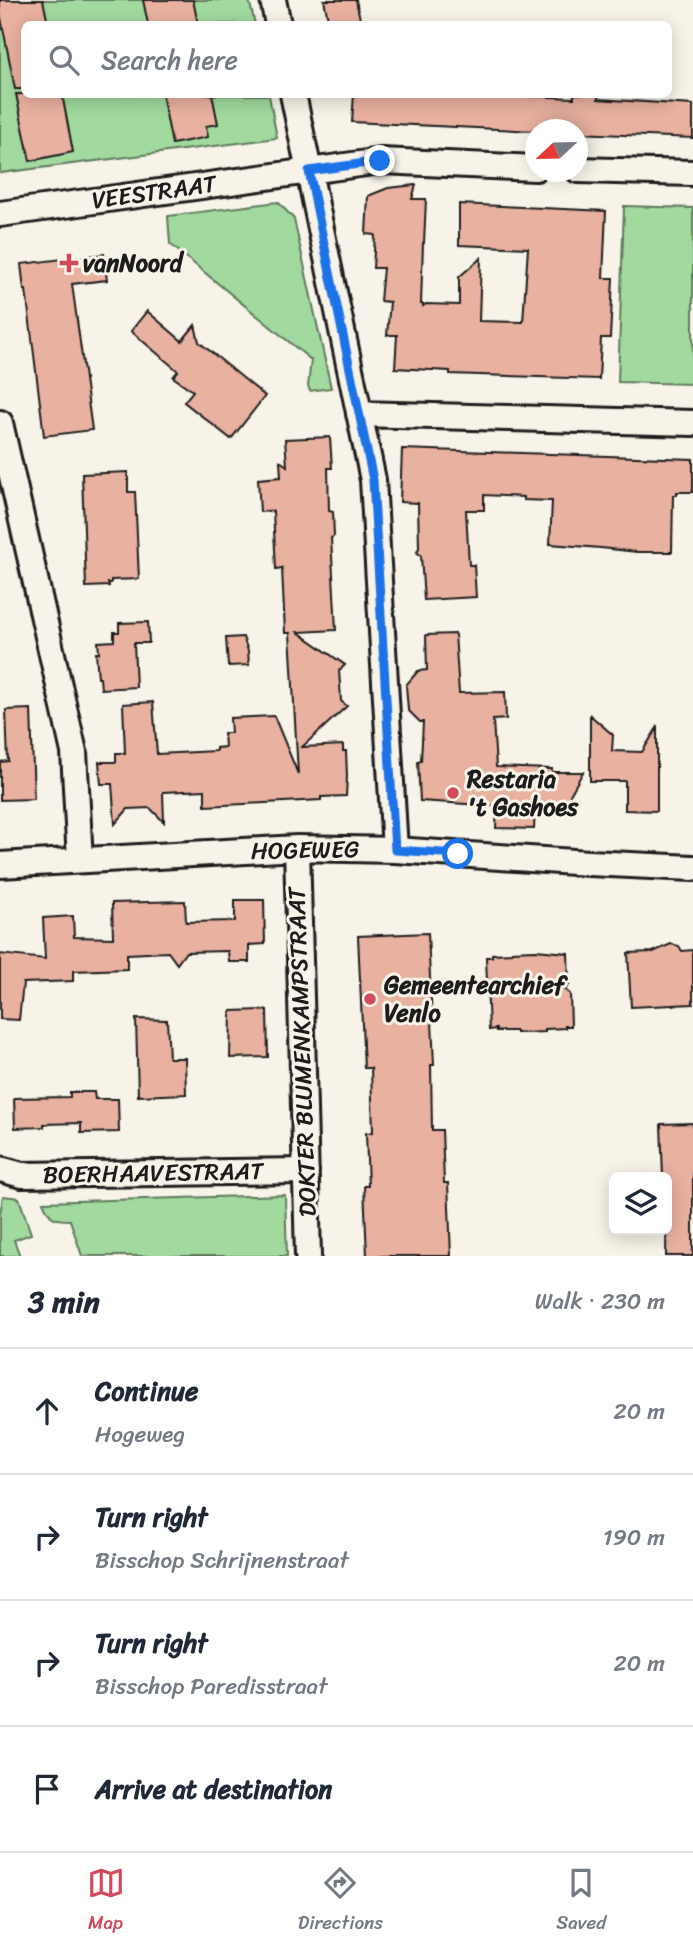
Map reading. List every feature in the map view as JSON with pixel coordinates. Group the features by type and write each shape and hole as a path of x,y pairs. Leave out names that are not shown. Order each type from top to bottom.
{"street":[{"path":"273,0 277,21"},
{"path":"294,98 373,480 395,850"},
{"name":"VEESTRAAT","path":"0,214 380,161 525,168"},
{"path":"588,170 693,173"},
{"path":"359,414 693,423"},
{"path":"0,422 74,752 80,860"},
{"name":"HOGEWEG","path":"0,865 297,848 395,850 693,868"},
{"name":"DOKTER BLUMENKAMPSTRAAT","path":"297,848 308,1256"},
{"name":"BOERHAAVESTRAAT","path":"0,1170 22,1175 306,1171"}],"green space":[{"path":"0,0 249,0 254,21 21,21 21,98 270,98 277,138 0,173"},
{"path":"278,202 294,219 331,388 310,391 308,386 311,360 170,244 168,216"},
{"path":"624,206 693,208 693,384 618,382"},
{"path":"285,1195 287,1256 82,1256 70,1220 52,1217 43,1202"},
{"path":"3,1196 19,1198 31,1234 14,1240 20,1256 0,1256"}],"building":[{"path":"0,0 43,0 47,21 21,21 21,89 15,89 0,13"},
{"path":"143,0 193,0 197,21 147,21"},
{"path":"324,0 356,0 360,21 328,21"},
{"path":"16,94 21,94 21,98 63,98 73,152 30,161"},
{"path":"163,98 213,98 218,124 206,126 208,137 172,144"},
{"path":"354,98 598,98 693,105 693,138 588,133 588,119 525,119 525,130 352,122"},
{"path":"416,185 412,199 426,199 421,304 459,305 459,277 481,258 479,321 523,322 528,248 459,245 459,204 606,211 603,278 613,278 610,338 601,338 599,379 450,374 450,371 395,368 397,335 387,335 390,302 380,301 383,268 373,268 375,235 366,234 368,196 388,188"},
{"path":"104,254 107,280 72,284 92,430 44,436 21,264"},
{"path":"147,311 182,341 195,325 199,342 265,396 231,439 184,402 193,391 173,377 178,371 131,331"},
{"path":"330,437 332,468 328,468 329,511 333,512 334,536 331,538 336,630 298,632 345,665 339,671 341,701 347,706 302,747 343,745 343,751 346,751 346,796 321,797 321,800 205,806 205,790 163,792 164,822 150,808 128,809 115,824 112,784 101,784 99,762 116,762 116,753 125,753 123,704 153,702 157,754 216,751 216,748 225,747 224,733 231,733 230,718 274,716 298,774 290,633 285,633 282,568 276,569 273,511 260,512 258,479 281,477 280,461 287,466 285,439"},
{"path":"402,449 693,459 693,492 677,492 677,495 673,495 672,552 637,552 550,544 552,501 484,495 484,510 466,510 469,565 474,565 476,597 424,600 421,556 417,552 418,503 400,502"},
{"path":"128,472 128,492 135,492 139,579 111,580 109,586 86,587 82,474"},
{"path":"148,622 149,643 134,643 136,687 101,689 96,653 99,653 98,642 114,641 114,632 119,632 119,623"},
{"path":"455,634 459,693 505,692 506,719 493,720 496,767 583,772 570,795 570,804 543,804 543,807 535,807 534,829 496,828 497,806 420,801 418,762 421,761 423,722 408,710 406,685 418,671 427,670 426,635"},
{"path":"243,637 249,665 228,666 226,638"},
{"path":"31,709 34,799 0,800 0,762 8,761 6,710"},
{"path":"590,715 613,735 612,751 642,752 657,728 657,811 625,810 625,781 590,781"},
{"path":"235,900 264,900 265,944 249,945 249,962 229,962 228,951 186,952 177,964 168,952 127,954 127,969 73,971 73,981 23,983 19,1020 0,1019 0,954 45,959 43,918 73,916 74,937 113,938 112,903 185,901 186,922 235,921"},
{"path":"428,933 434,1065 431,1065 432,1130 442,1130 444,1183 448,1183 451,1256 367,1256 364,1186 368,1186 366,1133 373,1132 371,1068 364,1068 358,936"},
{"path":"671,944 679,946 682,951 693,950 693,1004 631,1007 628,953 653,952"},
{"path":"512,951 568,953 569,985 565,990 570,994 571,1026 545,1029 545,1032 489,1030 486,957"},
{"path":"267,1010 268,1057 230,1058 231,1011"},
{"path":"136,1019 167,1020 169,1058 185,1058 186,1094 138,1096"},
{"path":"70,1092 94,1092 95,1099 118,1099 119,1132 81,1133 81,1123 15,1128 14,1098 70,1097"},
{"path":"693,1123 693,1256 666,1256 666,1235 672,1235 672,1172 663,1172 661,1124"}],"place":[{"name":"vanNoord","path":"69,263"},
{"name":"Restaria 't Gashoes","path":"453,793"},
{"name":"Gemeentearchief Venlo","path":"370,999"}],"route":[{"path":"380,161 309,171 373,480 395,850 458,854"}]}
